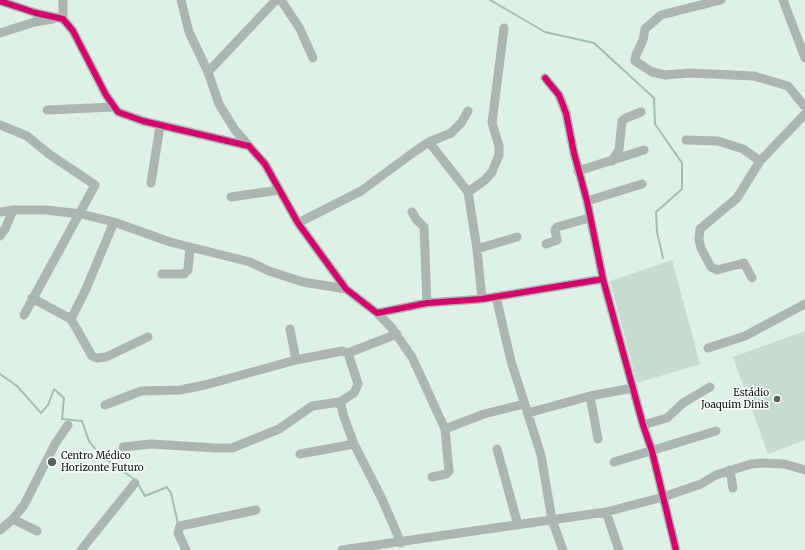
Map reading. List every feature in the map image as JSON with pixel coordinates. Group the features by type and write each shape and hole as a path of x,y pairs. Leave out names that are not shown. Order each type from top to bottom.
{"street":[{"path":"61,19 63,0"},
{"path":"181,0 189,32 208,72 219,104 225,116 265,164 298,223 346,289 377,313 397,334 419,371 445,429 449,471 446,474 432,477"},
{"path":"208,72 276,0"},
{"path":"281,0 300,29 313,58"},
{"path":"721,0 661,15 645,29 644,38 636,55 635,61 652,72 665,75 682,73 754,76 788,86 805,107"},
{"path":"783,0 805,58"},
{"path":"788,0 788,12"},
{"path":"2,1 61,19 83,47 96,76 113,107 125,116 160,126 249,146"},
{"path":"0,33 35,22 61,19"},
{"path":"468,192 485,180 492,172 499,155 499,146 492,123 504,28"},
{"path":"545,78 563,103 578,171 587,201 589,218 603,279 643,425 652,451 676,550"},
{"path":"47,110 113,107"},
{"path":"298,223 361,191 429,142 451,133 461,123 468,111"},
{"path":"612,161 619,150 622,121 641,112"},
{"path":"752,278 744,263 714,269 708,263 701,248 699,234 702,227 738,198 760,161 805,114"},
{"path":"0,125 27,136 60,162 94,184 95,187 32,298 24,315"},
{"path":"151,182 160,126"},
{"path":"686,140 718,141 743,149 760,161"},
{"path":"429,142 468,192 478,249 482,299"},
{"path":"578,171 644,150"},
{"path":"587,201 642,184"},
{"path":"230,197 279,190"},
{"path":"0,236 5,229 13,210"},
{"path":"0,212 13,210 61,210 81,214 114,222 190,248 250,262 269,271 303,282 346,289"},
{"path":"412,212 416,219 424,227 427,302"},
{"path":"546,244 557,240 555,230 557,227 589,218"},
{"path":"72,319 114,222"},
{"path":"478,249 516,237"},
{"path":"162,274 184,274 188,270 190,248"},
{"path":"377,313 427,302 482,299 603,279"},
{"path":"496,297 511,362 541,455 552,520 563,550"},
{"path":"32,298 72,319 92,356 96,358 106,357 148,337"},
{"path":"708,348 745,336 805,304"},
{"path":"290,329 296,360"},
{"path":"105,405 141,391 180,390 205,385 296,360 342,352 348,353 397,334"},
{"path":"124,447 151,444 232,448 279,428 312,406 340,402 354,393 358,384 348,353"},
{"path":"643,425 667,418 683,403 710,387"},
{"path":"528,413 590,396 633,388"},
{"path":"590,396 598,439"},
{"path":"340,402 346,425 354,444 382,499 401,543"},
{"path":"445,429 484,414 524,404"},
{"path":"1,526 13,519 24,505 55,444 68,425"},
{"path":"614,462 716,431"},
{"path":"300,454 354,444"},
{"path":"497,449 518,525"},
{"path":"342,550 401,543 606,512 663,497 701,484 730,470 763,462 784,464 805,470"},
{"path":"730,470 732,488"},
{"path":"81,550 135,483"},
{"path":"186,550 178,533 180,526 256,510"},
{"path":"606,512 619,550"},
{"path":"13,519 37,532"}],"green space":[{"path":"672,260 700,364 637,383 610,281"},
{"name":"Estádio Joaquim Dinis","path":"805,331 805,440 768,454 733,357"}],"waterway":[{"path":"490,0 545,32 594,43 654,98 655,124 682,163 682,189 656,212 657,232 663,258"},
{"path":"0,374 17,386 41,413 48,405 54,389 64,398 62,419 82,421 89,441 99,454 134,479"},
{"path":"138,484 145,496 167,487 171,493 178,524"}],"cycle path":[{"path":"0,1 36,13 63,19 73,31 106,95 118,112 143,121 249,146 265,164 298,223 346,289 377,313 427,303 482,299 603,279"},
{"path":"545,78 559,95 566,113 574,153 587,201 603,279 643,425 652,451 676,550"}],"place":[{"name":"Estádio Joaquim Dinis","path":"777,399"},
{"name":"Centro Médico Horizonte Futuro","path":"52,462"}]}
